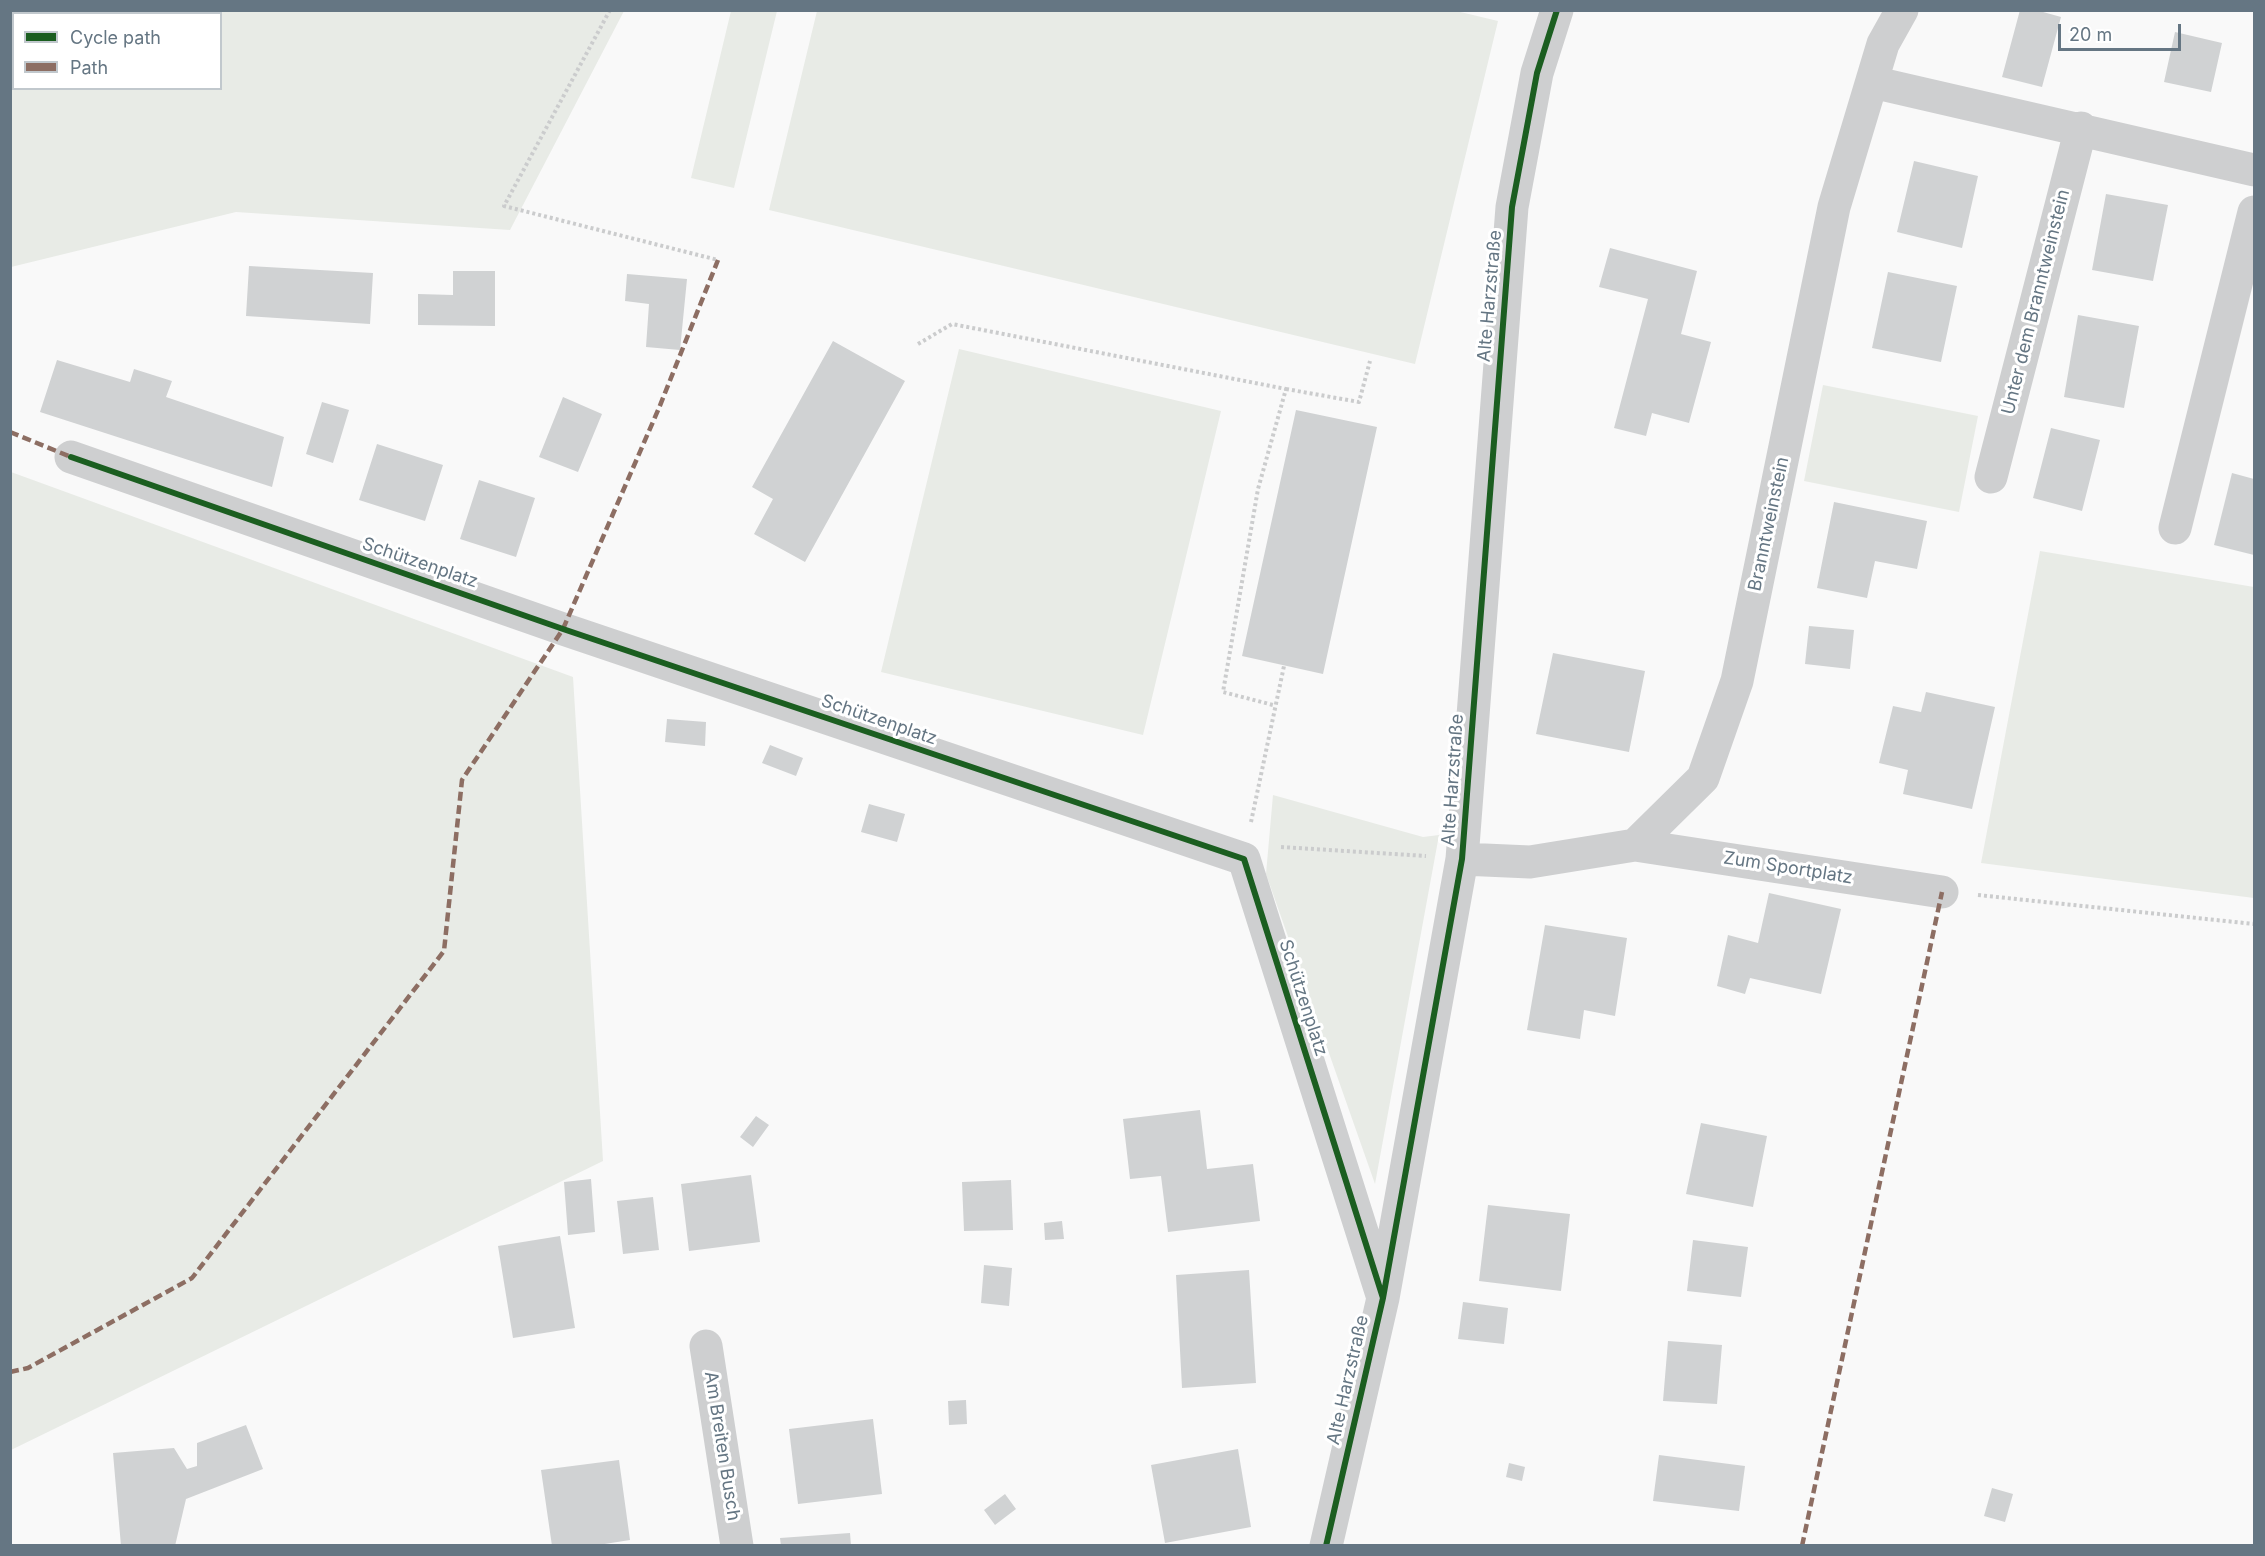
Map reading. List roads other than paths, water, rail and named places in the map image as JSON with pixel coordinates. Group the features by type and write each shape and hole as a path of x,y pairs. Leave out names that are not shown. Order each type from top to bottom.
{"street":[{"name":"Alte Harzstraße","path":"1326,1545 1383,1298 1462,859 1512,207 1537,73 1557,10"},
{"name":"Branntweinstein","path":"1635,845 1703,778 1737,681 1834,207 1882,44 1902,10"},
{"path":"1872,82 2080,128 2254,170"},
{"name":"Unter dem Branntweinstein","path":"1991,477 2080,128"},
{"path":"2175,528 2254,212"},
{"name":"Schützenplatz","path":"71,457 574,633 1244,859 1383,1298"},
{"path":"1462,859 1530,862 1635,845"},
{"name":"Zum Sportplatz","path":"1635,845 1942,892"},
{"name":"Am Breiten Busch","path":"706,1346 737,1545"}]}
